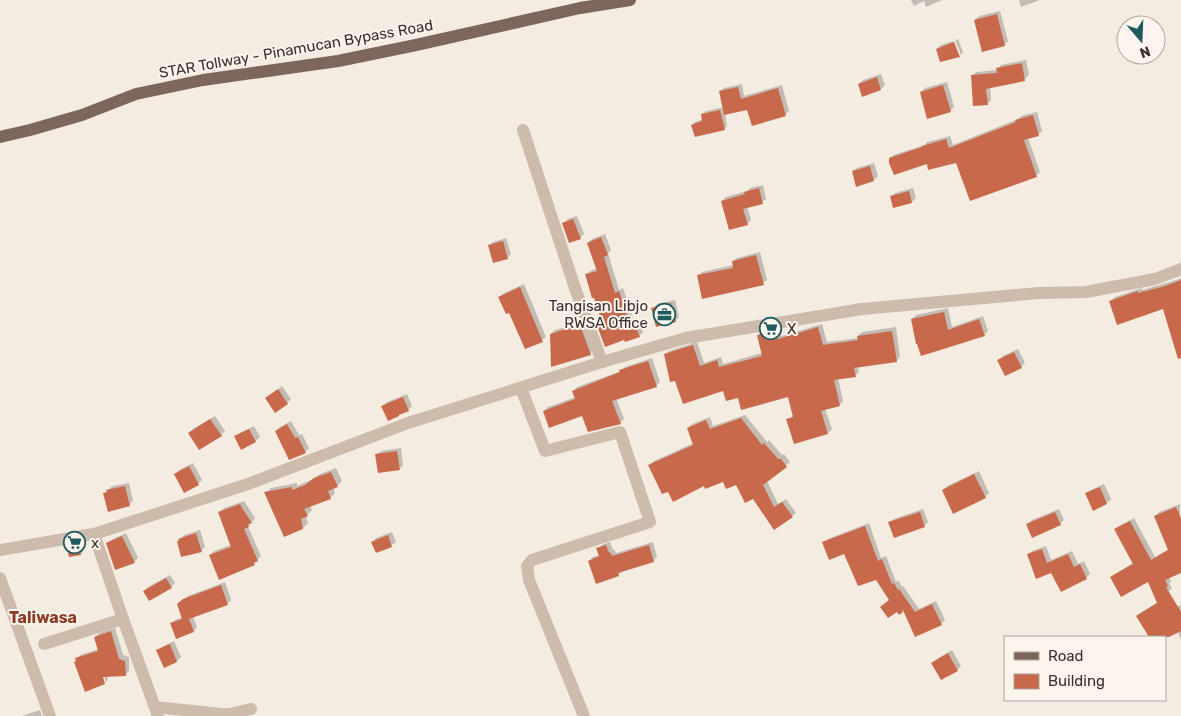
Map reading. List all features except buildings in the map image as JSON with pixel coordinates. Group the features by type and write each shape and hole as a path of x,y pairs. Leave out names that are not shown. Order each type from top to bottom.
{"main road":[{"name":"STAR Tollway - Pinamucan Bypass Road","path":"0,137 82,115 136,94 203,80 338,61 580,8 630,0"}],"street":[{"path":"523,130 575,288 602,362"},
{"path":"0,550 94,534 248,484 408,423 602,362 686,338 852,311 1039,293 1086,292 1155,279 1181,268"},
{"path":"521,388 544,451 620,432 650,522 532,560 528,566 528,580 584,716"},
{"path":"94,534 157,711 229,714 251,709"},
{"path":"0,578 50,716"},
{"path":"44,644 123,619"}],"place":[{"name":"Tangisan Libjo RWSA Office","path":"664,315"},
{"name":"X","path":"771,329"},
{"name":"x","path":"75,543"}],"district":[{"name":"Taliwasa","path":"43,617"}]}
